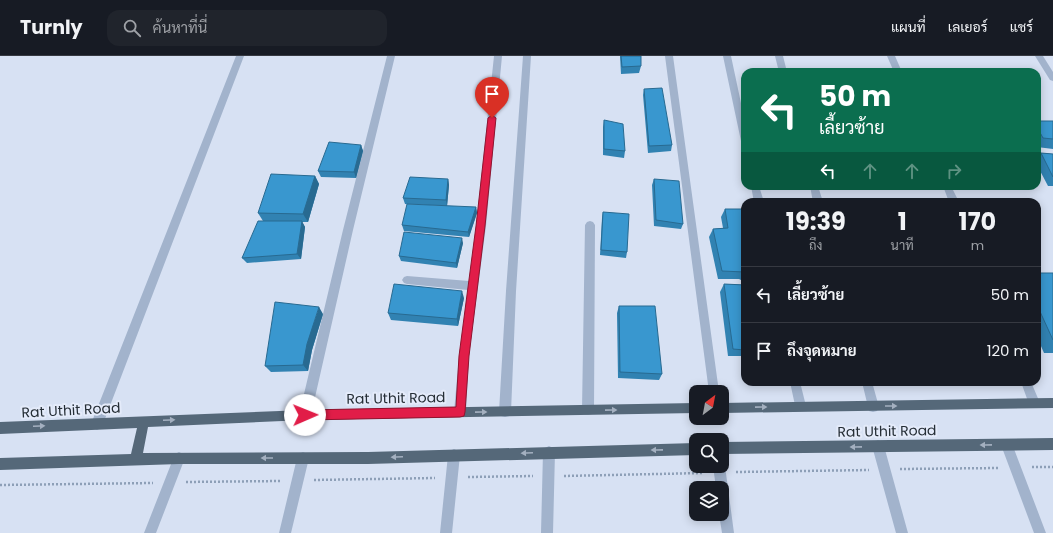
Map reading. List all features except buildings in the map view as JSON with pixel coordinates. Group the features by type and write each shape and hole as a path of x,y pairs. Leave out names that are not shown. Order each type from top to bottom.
{"main road":[{"name":"Rat Uthit Road","path":"729,408 1053,403"},
{"name":"Rat Uthit Road","path":"0,428 305,415 689,408"},
{"path":"136,459 144,421"},
{"name":"Rat Uthit Road","path":"729,448 1053,444"},
{"path":"0,464 179,458 368,458 689,449"}],"street":[{"path":"97,424 240,56"},
{"path":"305,415 348,230 391,56"},
{"path":"460,412 464,356 481,226 498,56"},
{"path":"505,412 511,291 527,56"},
{"path":"669,56 713,385"},
{"path":"727,56 741,121"},
{"path":"779,56 782,68"},
{"path":"891,56 896,68"},
{"path":"1039,56 1053,78"},
{"path":"588,410 590,225"},
{"path":"407,280 472,286"},
{"path":"796,386 800,406"},
{"path":"868,386 873,406"},
{"path":"1028,386 1034,403"},
{"path":"1007,445 1040,533"},
{"path":"878,446 902,533"},
{"path":"547,533 549,452"},
{"path":"446,533 454,455"},
{"path":"150,533 179,458"},
{"path":"285,533 303,458"},
{"path":"726,521 728,533"}],"path":[{"path":"729,469 885,470 1053,467"},
{"path":"0,485 548,476 689,470"}],"route":[{"path":"305,415 460,412 464,356 481,226 492,118"}]}
